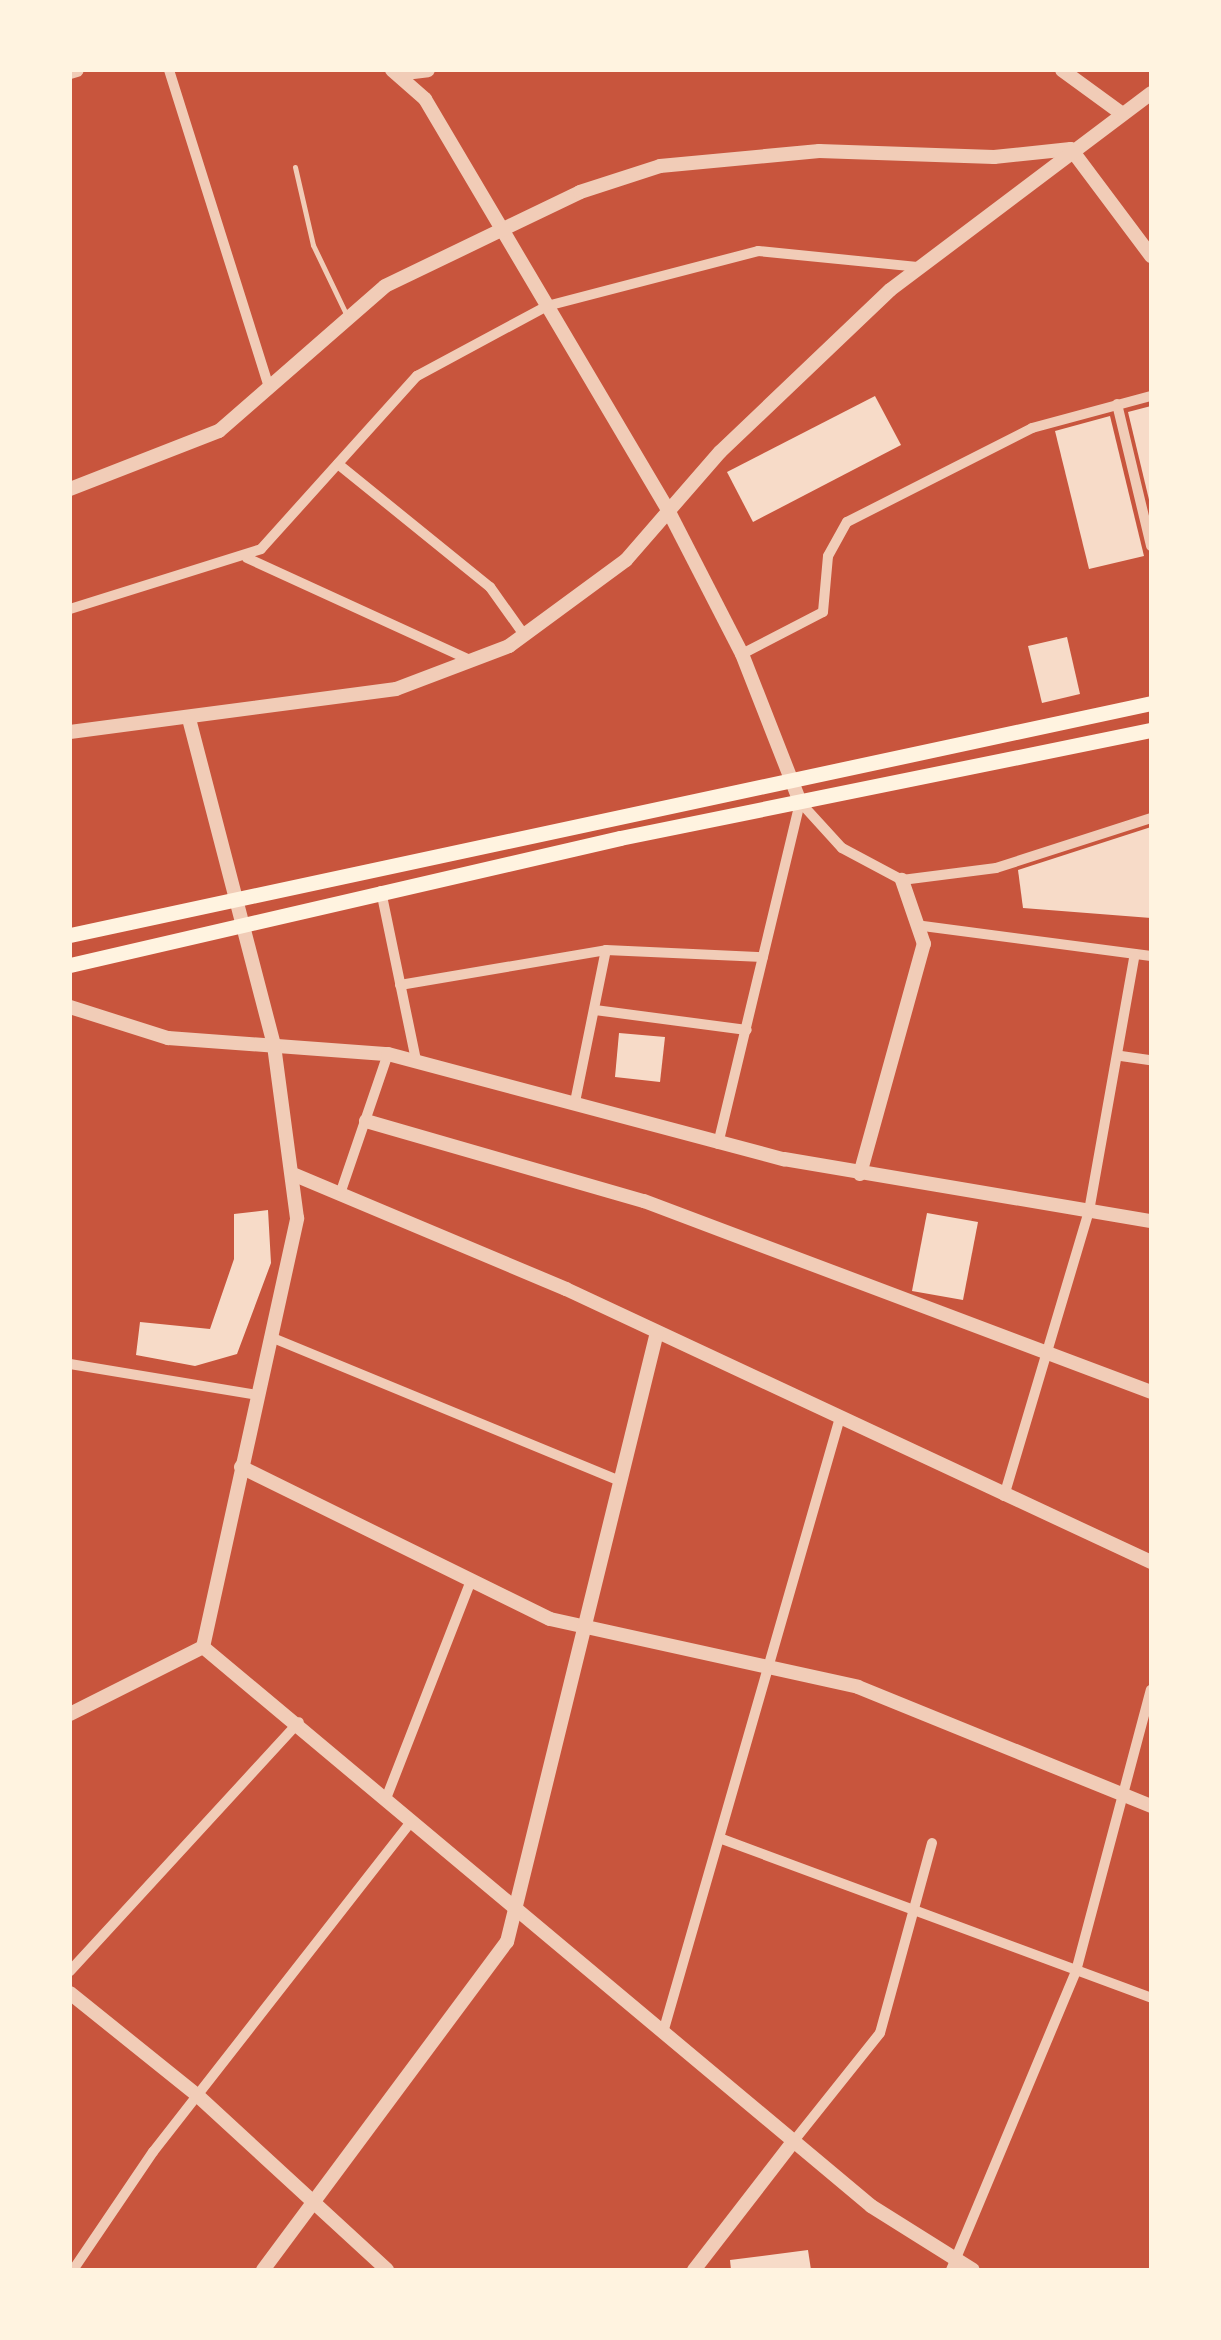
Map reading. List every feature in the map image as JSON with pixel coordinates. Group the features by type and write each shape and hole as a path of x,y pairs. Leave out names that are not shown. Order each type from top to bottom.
{"main road":[{"path":"70,935 236,895 1151,702"},
{"path":"70,964 381,891 1151,730"}],"street":[{"path":"169,70 269,387"},
{"path":"398,72 428,70"},
{"path":"1062,70 1121,113"},
{"path":"398,72 503,228 670,512 742,654 800,802 842,848 902,880 996,868 1151,818"},
{"path":"70,732 396,689 525,636 590,591 670,512 720,452 918,268 1071,148 1148,94 1151,80"},
{"path":"70,489 203,442 269,387 346,314 503,228 609,181 698,161 1071,148"},
{"path":"1071,148 1151,256"},
{"path":"70,609 247,558 426,368 547,306 758,251 918,268"},
{"path":"742,654 823,612 828,556 847,522 1032,428 1151,396"},
{"path":"1117,404 1151,546"},
{"path":"338,464 490,587 525,636"},
{"path":"247,558 472,661"},
{"path":"189,718 274,1044 296,1175 292,1256 257,1396 204,1647"},
{"path":"718,1144 800,802"},
{"path":"860,1174 923,926 902,880"},
{"path":"381,891 416,1060"},
{"path":"923,926 1151,956"},
{"path":"400,985 606,950 763,958"},
{"path":"575,1102 606,950"},
{"path":"1003,1498 1088,1210 1122,1056 1135,954"},
{"path":"70,1007 168,1038 388,1054 718,1144 860,1174 1151,1221"},
{"path":"596,1010 747,1030"},
{"path":"340,1194 388,1054"},
{"path":"1122,1056 1151,1060"},
{"path":"366,1121 644,1201 1046,1358 1151,1392"},
{"path":"296,1175 657,1332 1003,1498 1151,1562"},
{"path":"263,2270 310,2202 475,1990 519,1908 581,1630 657,1332"},
{"path":"273,1338 620,1481"},
{"path":"70,1364 257,1396"},
{"path":"664,2029 722,1839 839,1420"},
{"path":"241,1468 581,1630 770,1664 858,1687 1151,1806"},
{"path":"386,1796 471,1580"},
{"path":"70,1714 204,1647"},
{"path":"204,1647 299,1722 793,2142 952,2266 974,2270"},
{"path":"952,2266 1076,1971 1128,1798 1151,1690"},
{"path":"70,1972 299,1722"},
{"path":"74,2270 198,2095 412,1820"},
{"path":"722,1839 1151,1998"},
{"path":"694,2270 880,2033 932,1843"},
{"path":"70,1992 198,2095 386,2270"}],"lane":[{"path":"296,167 314,245 346,314"}],"building":[{"path":"875,396 901,445 753,522 727,472"},
{"path":"1151,406 1151,508 1128,412"},
{"path":"1110,416 1144,556 1089,569 1055,431"},
{"path":"1067,637 1080,694 1042,703 1028,646"},
{"path":"1151,827 1151,918 1023,908 1018,870"},
{"path":"619,1033 665,1037 660,1082 615,1077"},
{"path":"268,1210 271,1263 237,1354 195,1366 136,1355 140,1322 210,1329 234,1259 234,1214"},
{"path":"927,1213 978,1222 963,1300 912,1291"},
{"path":"808,2250 811,2270 731,2270 730,2260"}]}
